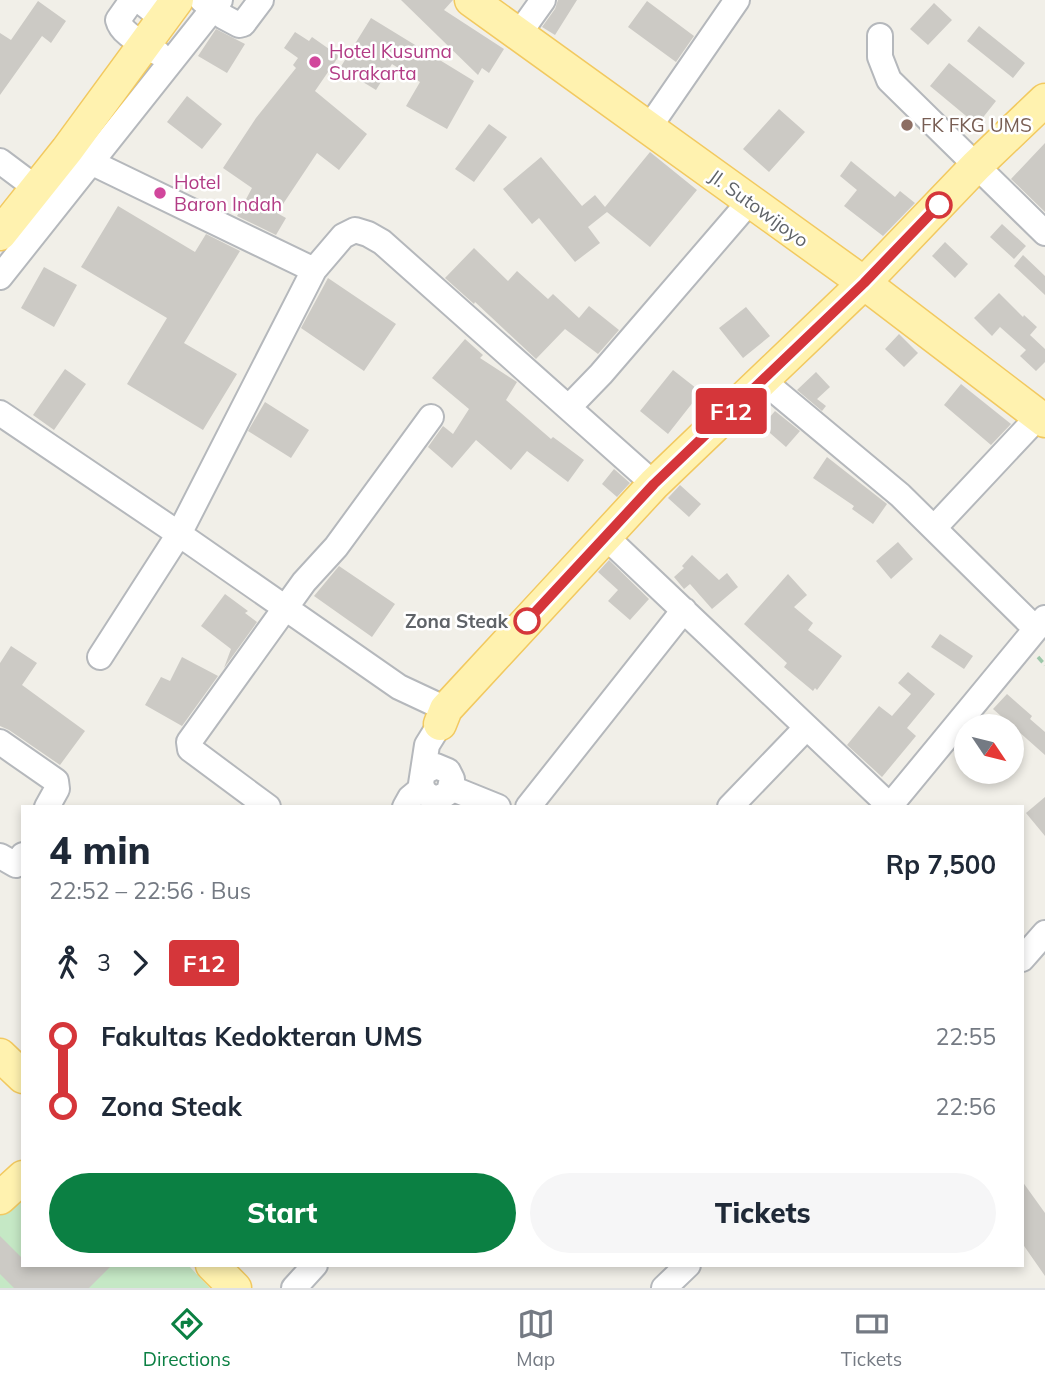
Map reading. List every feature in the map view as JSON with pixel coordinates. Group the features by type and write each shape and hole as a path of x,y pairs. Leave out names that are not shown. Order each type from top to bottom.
{"main road":[{"name":"Jl. Sutowijoyo","path":"471,0 864,283 1042,419"},
{"path":"0,234 36,188 80,156 162,21"},
{"path":"443,716 654,484 864,283 976,166 1045,100"},
{"path":"0,1055 21,1075"},
{"path":"0,1198 21,1180"},
{"path":"214,1267 235,1288"}],"street":[{"path":"1,273 80,156 171,63 212,3 239,25 243,24 261,0"},
{"path":"518,35 543,0"},
{"path":"648,129 737,0"},
{"path":"162,21 171,63"},
{"path":"880,36 880,57 889,80 1045,233"},
{"path":"80,156 314,270"},
{"path":"0,161 36,188"},
{"path":"569,407 601,374 750,201"},
{"path":"100,657 180,534 314,270 342,236 355,230 382,242 654,484"},
{"path":"762,380 876,474 1041,624 891,805"},
{"path":"0,413 443,716 427,745 432,786"},
{"path":"265,805 188,746 191,738 303,582 335,547 431,417"},
{"path":"934,528 1042,419"},
{"path":"605,536 889,805"},
{"path":"530,805 684,610"},
{"path":"732,805 806,728"},
{"path":"0,742 56,781 57,789 48,805"},
{"path":"406,805 410,798 432,786 492,805"},
{"path":"0,856 16,865 21,858"},
{"path":"294,1288 313,1267"},
{"path":"664,1288 686,1267"}],"green space":[{"path":"21,1196 21,1267 190,1267 210,1288 0,1288 0,1214"}],"building":[{"path":"401,0 453,0 444,10 504,49 489,73 482,68 478,75"},
{"path":"558,0 577,0 555,35 542,27"},
{"path":"38,1 66,21 51,43 42,36 0,95 0,33 11,40"},
{"path":"647,1 694,36 676,62 628,27"},
{"path":"934,3 952,20 928,45 910,29"},
{"path":"371,18 474,81 447,129 406,106 420,82 392,64 376,90 340,68"},
{"path":"979,26 1025,63 1013,78 967,41"},
{"path":"216,29 245,44 227,73 198,56"},
{"path":"295,32 309,41 312,37 339,56 315,91 367,134 339,170 317,153 277,213 286,218 276,235 237,216 252,188 223,168 256,118 296,68 293,65 298,58 284,48"},
{"path":"949,63 996,101 977,125 930,86"},
{"path":"187,96 222,124 202,149 167,122"},
{"path":"779,109 805,132 769,172 743,149"},
{"path":"489,124 507,137 474,182 455,169"},
{"path":"1045,143 1045,212 1011,179"},
{"path":"650,152 697,190 650,247 607,212 588,227 600,243 575,262 539,218 532,224 503,189 541,157 582,206 595,195 605,207"},
{"path":"851,161 895,197 900,191 915,203 883,236 844,206 857,190 840,176"},
{"path":"118,206 195,252 206,234 240,251 184,343 237,374 203,430 127,384 167,318 81,267"},
{"path":"1002,224 1026,246 1014,259 990,237"},
{"path":"945,242 968,264 955,278 932,256"},
{"path":"474,248 508,281 517,271 548,299 553,294 579,318 589,306 619,330 598,354 565,329 536,359 445,278"},
{"path":"1023,255 1045,276 1045,295 1014,266"},
{"path":"44,267 77,285 54,327 21,308"},
{"path":"328,278 396,324 364,371 301,328"},
{"path":"999,293 1037,327 1030,335 1045,349 1045,362 1036,371 1020,356 1026,350 1000,327 992,336 974,318"},
{"path":"746,307 770,336 743,358 719,328"},
{"path":"899,334 918,353 904,367 885,349"},
{"path":"465,339 483,355 480,358 517,382 506,400 551,439 553,437 584,460 568,482 527,451 511,470 476,440 452,468 428,447 443,426 453,434 469,409 432,378"},
{"path":"65,369 86,384 54,430 33,415"},
{"path":"673,370 701,392 668,434 640,411"},
{"path":"816,372 830,387 817,399 826,406 822,411 797,390"},
{"path":"961,384 1011,424 991,445 944,405"},
{"path":"265,402 309,430 291,458 248,431"},
{"path":"775,411 800,431 786,447 762,426"},
{"path":"827,457 887,504 873,524 852,509 854,506 813,478"},
{"path":"614,469 630,483 617,497 602,484"},
{"path":"680,485 701,504 689,517 668,498"},
{"path":"898,542 913,559 891,579 876,561"},
{"path":"692,555 719,580 727,573 738,587 712,609 690,584 684,589 674,577"},
{"path":"609,560 649,599 630,620 608,601 618,590 598,572"},
{"path":"339,566 395,604 372,637 314,596"},
{"path":"788,574 807,595 794,607 813,623 808,630 842,656 817,690 815,688 813,691 784,667 787,663 744,624"},
{"path":"225,594 248,611 245,613 257,622 224,668 231,649 201,626"},
{"path":"940,634 973,656 964,669 931,647"},
{"path":"11,646 37,663 22,685 85,731 60,765 0,726 0,663"},
{"path":"182,657 218,676 182,726 145,705 161,677 170,681"},
{"path":"908,672 935,694 907,728 916,736 882,777 847,745 879,706 892,716 911,694 898,683"},
{"path":"1007,694 1032,716 1030,719 1045,732 1045,755 1024,736 1024,714 999,714 993,709"},
{"path":"1045,797 1045,836 1026,813"},
{"path":"1024,1184 1045,1213 1045,1276 1024,1246"},
{"path":"0,1236 21,1257 21,1267 110,1267 89,1288 14,1288 0,1274"}],"bus line":[{"name":"F12","path":"527,621 654,484 864,283 939,205"}],"place":[{"name":"Hotel Kusuma Surakarta","path":"315,62"},
{"name":"FK FKG UMS","path":"907,125"},
{"name":"Hotel Baron Indah","path":"160,193"},
{"name":"Zona Steak","path":"527,621"}]}
